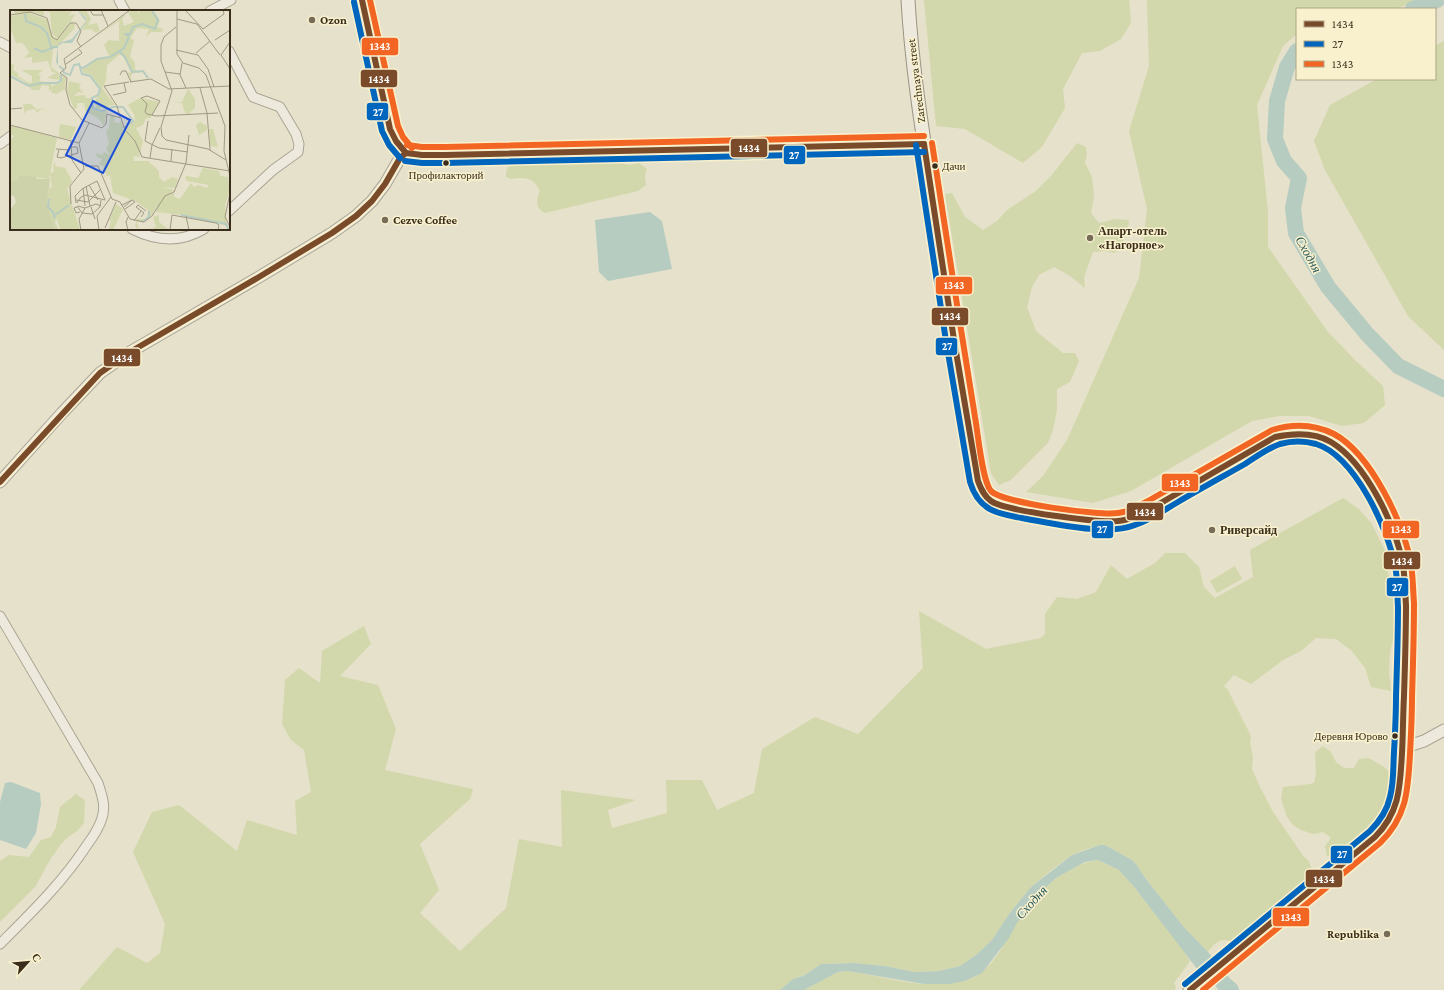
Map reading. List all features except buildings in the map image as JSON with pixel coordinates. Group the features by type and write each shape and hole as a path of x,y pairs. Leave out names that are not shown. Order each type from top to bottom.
{"main road":[{"name":"Zarechnaya street","path":"908,0 924,144 954,340 978,481 985,496 992,502 1010,508 1097,522 1120,521 1137,516 1152,508 1275,437 1302,433 1316,436 1331,442 1345,453 1368,483 1386,516 1402,557 1406,600 1406,652 1401,785 1392,816 1386,826 1370,841 1193,987"}],"street":[{"path":"119,0 124,10"},
{"path":"212,10 231,0"},
{"path":"362,0 390,129 396,141 406,153 422,155 452,155 924,144"},
{"path":"0,42 10,47"},
{"path":"230,53 253,96 280,107 289,121 300,144 298,152 273,170 230,210"},
{"path":"0,144 10,137"},
{"path":"0,482 62,413 100,374 112,364 344,225 372,201 385,184 400,158 406,153"},
{"path":"135,230 155,238 172,239 196,234 202,230"},
{"path":"0,616 98,783 103,795 104,806 102,818 97,830 79,856 49,893 0,944"},
{"path":"1402,748 1424,741 1444,730"}],"green space":[{"path":"924,0 1129,0 1131,23 1121,39 1100,51 1082,53 1063,89 1065,108 1042,147 1023,163 965,129 936,126"},
{"path":"1147,0 1418,0 1398,8 1296,8 1296,35 1283,46 1257,105 1268,212 1268,247 1328,332 1383,386 1385,405 1364,423 1342,426 1309,416 1279,416 1252,421 1131,491 1093,503 1026,492 1043,476 1067,440 1139,278 1147,209 1129,131 1149,66"},
{"path":"1444,41 1444,350 1408,316 1325,170 1314,141 1330,105 1375,80 1436,80 1436,45"},
{"path":"1077,143 1086,147 1087,154 1085,163 1092,177 1094,196 1091,213 1099,223 1115,219 1129,220 1128,229 1123,242 1115,253 1105,251 1093,252 1084,277 1085,288 1070,276 1054,267 1039,275 1032,287 1027,307 1036,331 1063,353 1075,353 1079,361 1070,382 1057,389 1057,410 1053,430 1048,443 1011,480 999,485 991,473 945,194 952,193 965,217 983,230 997,221 1007,210 1036,191 1051,176"},
{"path":"600,156 615,157 624,164 629,165 639,163 647,169 645,175 646,185 638,191 545,213 539,209 537,204 540,191 535,183 524,178 511,179 506,177 508,168 517,164 550,161 592,163"},
{"path":"1343,498 1359,509 1372,524 1386,553 1388,573 1394,594 1394,634 1390,652 1389,671 1391,691 1371,687 1365,668 1352,651 1336,639 1316,638 1301,651 1283,660 1251,684 1234,675 1224,686 1228,690 1251,736 1250,742 1253,758 1252,769 1260,787 1273,812 1304,857 1308,860 1313,872 1298,890 1266,917 1235,940 1217,942 1208,952 1183,926 1132,860 1105,845 1100,845 1072,855 1050,871 1031,887 1009,914 992,940 976,955 960,966 939,971 915,972 885,966 854,963 821,964 803,976 793,979 780,990 79,990 117,947 147,963 160,953 165,924 133,852 152,812 179,805 237,851 247,820 297,835 295,801 311,792 304,750 291,740 282,724 285,680 299,668 320,683 322,651 364,626 371,644 340,676 378,685 396,729 385,770 473,789 470,799 420,844 439,890 420,913 460,951 506,908 519,839 562,847 561,790 636,800 608,810 612,828 667,813 666,780 702,780 717,810 754,793 762,749 815,717 858,734 923,668 919,611 986,649 1041,638 1045,634 1045,614 1057,597 1077,599 1096,592 1111,565 1127,579 1155,563 1165,553 1185,553 1199,567 1204,587 1215,598 1253,577 1250,550"},
{"path":"1235,566 1242,579 1217,593 1210,581"},
{"path":"1323,746 1331,752 1336,762 1344,768 1354,768 1359,759 1368,758 1372,760 1388,771 1391,781 1390,792 1377,816 1353,843 1336,856 1327,856 1325,846 1331,838 1323,832 1313,834 1301,830 1293,825 1287,817 1281,798 1283,787 1314,783 1316,773 1315,752"},
{"path":"76,794 85,800 84,823 61,844 35,887 0,922 0,861 9,855 29,857 41,840 51,837 56,827 60,807"},
{"path":"1098,860 1119,870 1135,888 1190,961 1174,983 1176,987 1175,990 804,990 838,972 848,971 904,982 923,984 965,981 982,972 996,957 1023,912 1040,892 1062,874 1085,863"}],"water":[{"path":"650,212 662,221 672,269 608,281 599,272 595,220"},
{"path":"11,782 40,793 41,804 36,833 26,849 0,840 0,802 5,783"},
{"path":"1100,845 1105,845 1132,860 1136,864 1183,926 1221,968 1223,977 1211,987 1135,888 1119,870 1098,860 1085,862 1056,878 1046,887 1017,923 1009,938 982,973 965,981 949,984 924,984 848,971 838,972 804,990 780,990 793,979 803,976 821,964 854,963 885,966 915,972 939,971 960,966 976,955 992,940 1009,914 1031,887 1072,855"}],"waterway":[{"name":"Сходня","path":"1416,8 1437,0"},
{"name":"Сходня","path":"1296,53 1287,67 1277,101 1275,139 1284,161 1299,178 1293,208 1296,233 1328,287 1367,334 1398,366 1444,389"},
{"name":"Сходня","path":"1207,963 1231,990"}],"transit line":[{"name":"1434","path":"362,0 390,129 396,141 406,153"},
{"name":"1343","path":"370,0 398,126 403,137 412,148"},
{"name":"27","path":"354,2 382,131 389,145 400,158"},
{"name":"1343","path":"407,145 422,147 445,147 924,136"},
{"name":"1343","path":"932,143 981,456 985,477 991,491 999,496 1013,500 1052,508 1092,513 1118,513 1148,501 1272,430 1295,426 1319,428 1334,434 1348,444 1361,457 1373,473 1393,511 1407,548 1411,564 1414,603 1412,718 1407,791 1401,813 1396,823 1380,843 1203,990"},
{"name":"1434","path":"924,144 954,340 978,481 986,497 1000,505 1014,509 1053,516 1118,521 1135,516 1152,508 1275,437 1304,434 1318,436 1331,442 1344,452 1356,465 1378,497 1394,532 1404,570 1406,605 1403,739 1399,788 1394,808 1383,828 1375,837 1190,990"},
{"name":"1434","path":"0,482 100,373 130,352 259,277 332,233 356,216 372,201 385,184 400,158 406,153 445,155 924,144"},
{"name":"27","path":"916,145 946,341 970,482 974,492 985,506 999,513 1067,526 1097,529 1124,528 1152,518 1267,450 1289,442 1307,442 1316,444 1330,451 1344,463 1356,478 1368,496 1377,514 1391,551 1396,571 1398,607 1396,717 1393,780 1389,802 1385,811 1380,820 1370,831 1185,984"},
{"name":"27","path":"405,161 445,163 924,152"}],"place":[{"name":"Ozon","path":"312,20"},
{"name":"Профилакторий","path":"446,163"},
{"name":"Дачи","path":"935,166"},
{"name":"Cezve Coffee","path":"385,220"},
{"name":"Апарт-отель «Нагорное»","path":"1090,238"},
{"name":"Риверсайд","path":"1212,530"},
{"name":"Деревня Юрово","path":"1395,736"},
{"name":"Republika","path":"1387,934"}]}
